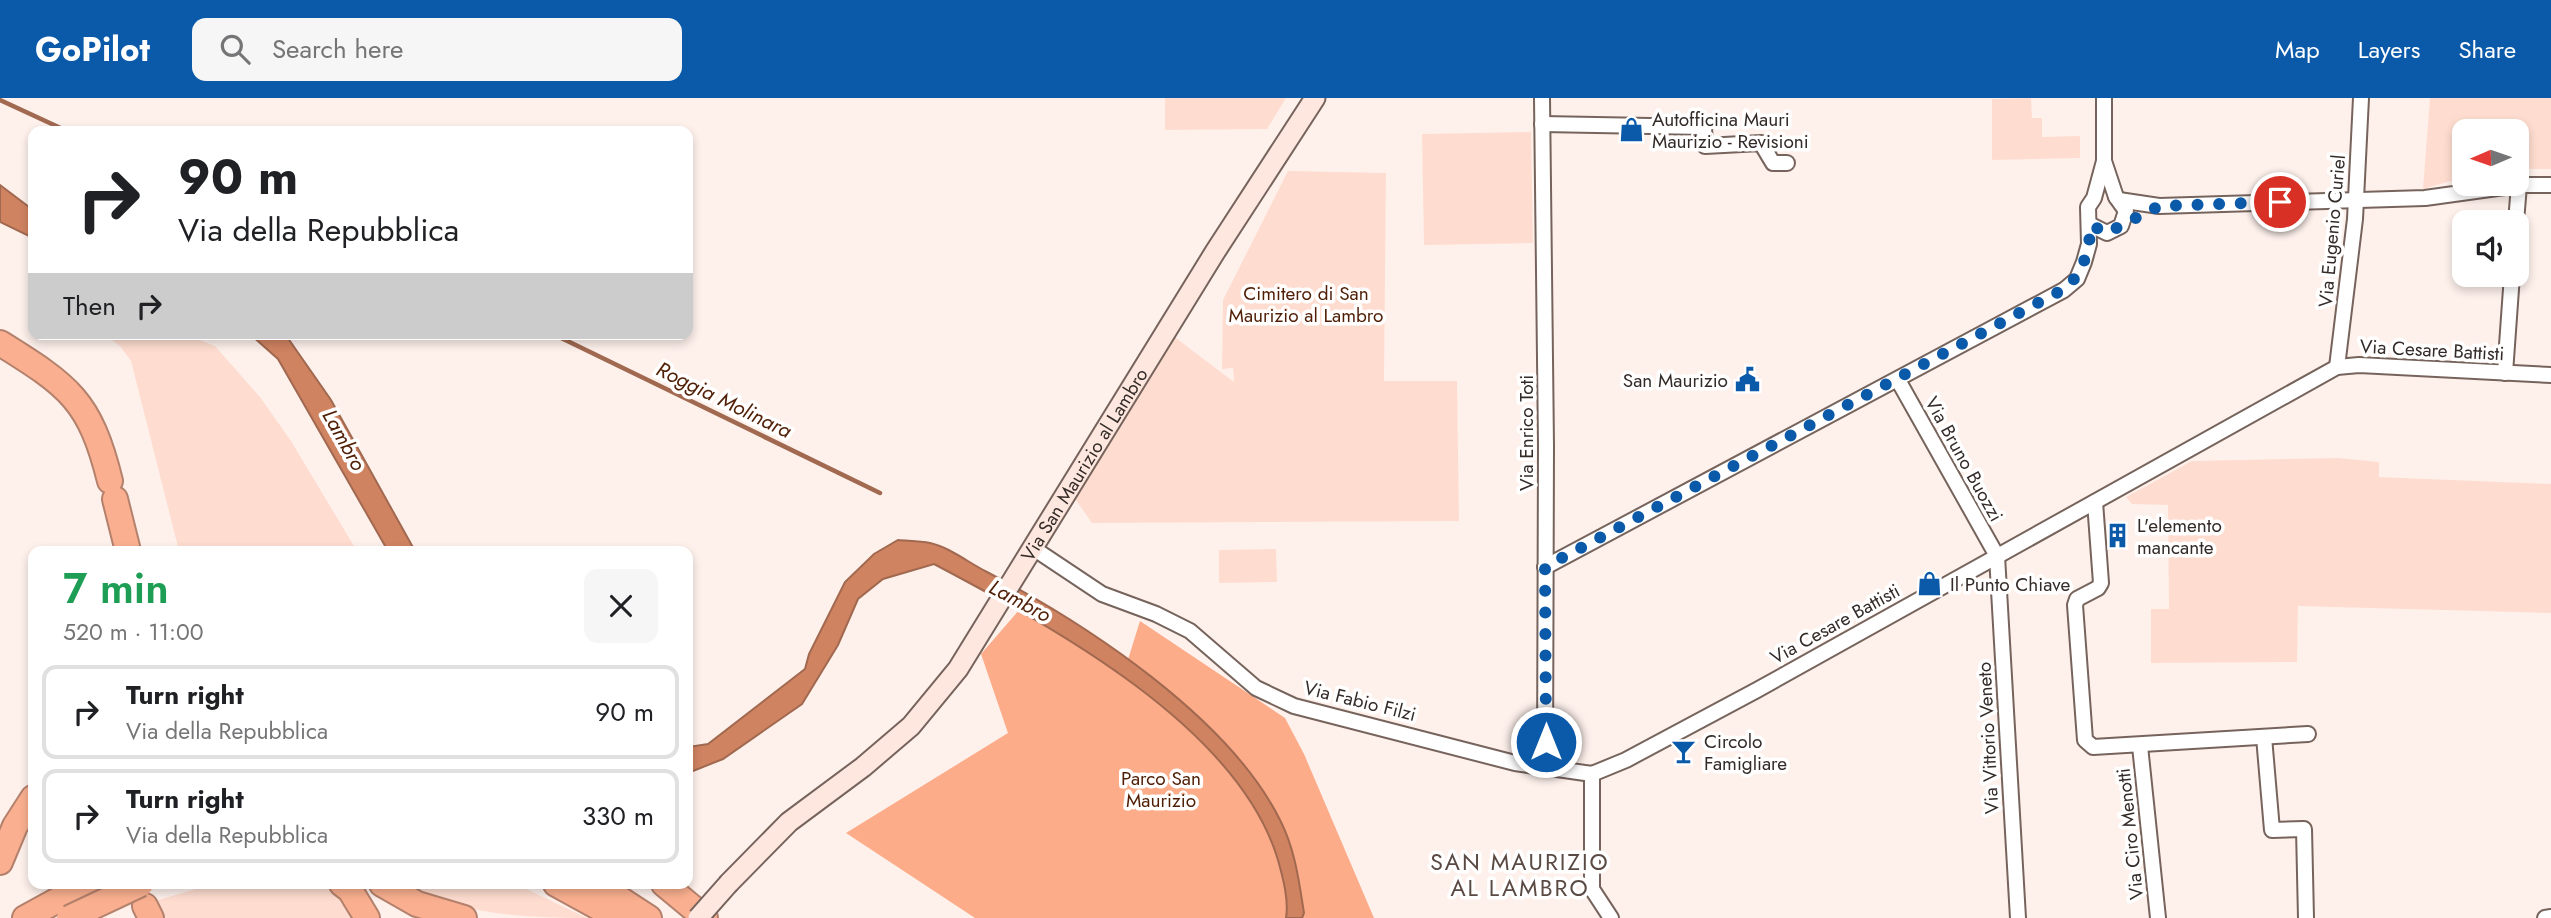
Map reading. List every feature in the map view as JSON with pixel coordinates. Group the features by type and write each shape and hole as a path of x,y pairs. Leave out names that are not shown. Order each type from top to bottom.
{"highway":[{"path":"0,343 53,376 71,392 95,429 125,546"},
{"path":"0,862 15,826 28,806"},
{"path":"11,918 74,889"},
{"path":"25,918 76,889"},
{"path":"349,889 367,918"},
{"path":"390,889 417,905 464,918"},
{"path":"565,889 618,918"},
{"path":"605,889 649,918"},
{"path":"670,889 705,918"},
{"path":"69,918 146,903"}],"main road":[{"name":"Via San Maurizio al Lambro","path":"698,918 789,822 863,767 911,726 958,669 1208,264 1315,98"}],"street":[{"name":"Via Enrico Toti","path":"1542,98 1545,768"},
{"path":"2094,198 2104,161 2104,98"},
{"name":"Via Eugenio Curiel","path":"2337,367 2356,200 2361,98"},
{"path":"1542,124 1704,127 1705,146 1761,143 1773,163 1787,163"},
{"path":"2104,161 2126,211 2121,226"},
{"path":"2529,185 2551,185"},
{"path":"1545,567 2064,289 2077,279 2084,262 2091,225 2087,214 2090,200 2094,198 2108,194 2159,206 2425,198 2452,194"},
{"path":"2091,225 2107,233 2159,206"},
{"path":"2505,373 2511,287"},
{"name":"Via Cesare Battisti","path":"1592,774 1626,760 1757,690 2337,367 2359,365 2551,375"},
{"name":"Via Bruno Buozzi","path":"1898,380 1997,556"},
{"path":"2095,502 2101,583 2098,588 2077,599 2075,605 2085,740 2093,747 2140,746 2308,734"},
{"name":"Via Fabio Filzi","path":"1033,548 1102,594 1156,614 1190,631 1256,688 1294,706 1545,768 1592,774"},
{"name":"Via Vittorio Veneto","path":"1997,556 2018,918"},
{"path":"2264,737 2272,830 2304,829 2306,918"},
{"name":"Via Ciro Menotti","path":"2140,746 2158,918"},
{"path":"1592,774 1593,894 1611,918"},
{"path":"2545,918 2551,917"}],"green space":[{"path":"1165,98 1286,98 1267,129 1165,130"},
{"path":"2031,98 2032,118 2042,118 2042,137 2080,136 2080,158 1992,160 1992,99"},
{"path":"2430,98 2551,98 2551,169 2529,169 2529,119 2452,119 2452,181 2423,189"},
{"path":"1531,132 1533,243 1424,245 1422,134"},
{"name":"Cimitero di San Maurizio al Lambro","path":"1288,171 1386,173 1384,381 1457,381 1459,521 1092,523 1070,492 1172,335 1234,382 1233,368 1222,369 1223,300"},
{"path":"112,340 200,340 215,346 260,397 291,441 354,546 178,546 131,361"},
{"path":"2338,458 2379,462 2379,477 2551,484 2551,613 2298,606 2297,662 2151,663 2151,609 2169,609 2168,505 2132,504 2126,497 2192,461"},
{"path":"1276,549 1277,582 1219,583 1219,550"},
{"name":"Parco San Maurizio","path":"1027,601 1126,666 1140,621 1285,718 1304,754 1374,918 975,918 846,833 1008,733 981,654"},
{"path":"196,889 333,889 358,918 158,918 155,901"},
{"path":"410,889 526,889 587,918 490,912"}],"water":[{"path":"0,185 28,206 28,236 0,222"},
{"name":"Lambro","path":"257,340 289,340 331,400 412,546 385,546 278,359"},
{"name":"Lambro","path":"898,540 930,543 944,548 1026,593 1110,646 1191,710 1227,745 1257,782 1280,820 1296,865 1304,913 1302,918 1286,918 1284,882 1278,860 1257,811 1224,766 1182,724 1135,685 1084,650 934,564 883,579 858,599 838,645 802,704 723,759 693,771 693,746 708,744 805,669 809,654 845,582 874,554"}],"waterway":[{"name":"Roggia Molinara","path":"0,100 56,126"},
{"name":"Roggia Molinara","path":"565,340 880,493"}],"place":[{"name":"Autofficina Mauri Maurizio - Revisioni","path":"1632,130"},
{"name":"San Maurizio","path":"1748,380"},
{"name":"L'elemento mancante","path":"2117,536"},
{"name":"Il Punto Chiave","path":"1930,584"},
{"name":"Circolo Famigliare","path":"1684,752"}],"district":[{"name":"SAN MAURIZIO AL LAMBRO","path":"1520,875"}],"route":[{"path":"1546,742 1545,567 2064,289 2077,279 2089,244 2091,225 2101,232 2114,232 2159,206 2280,202"}]}
